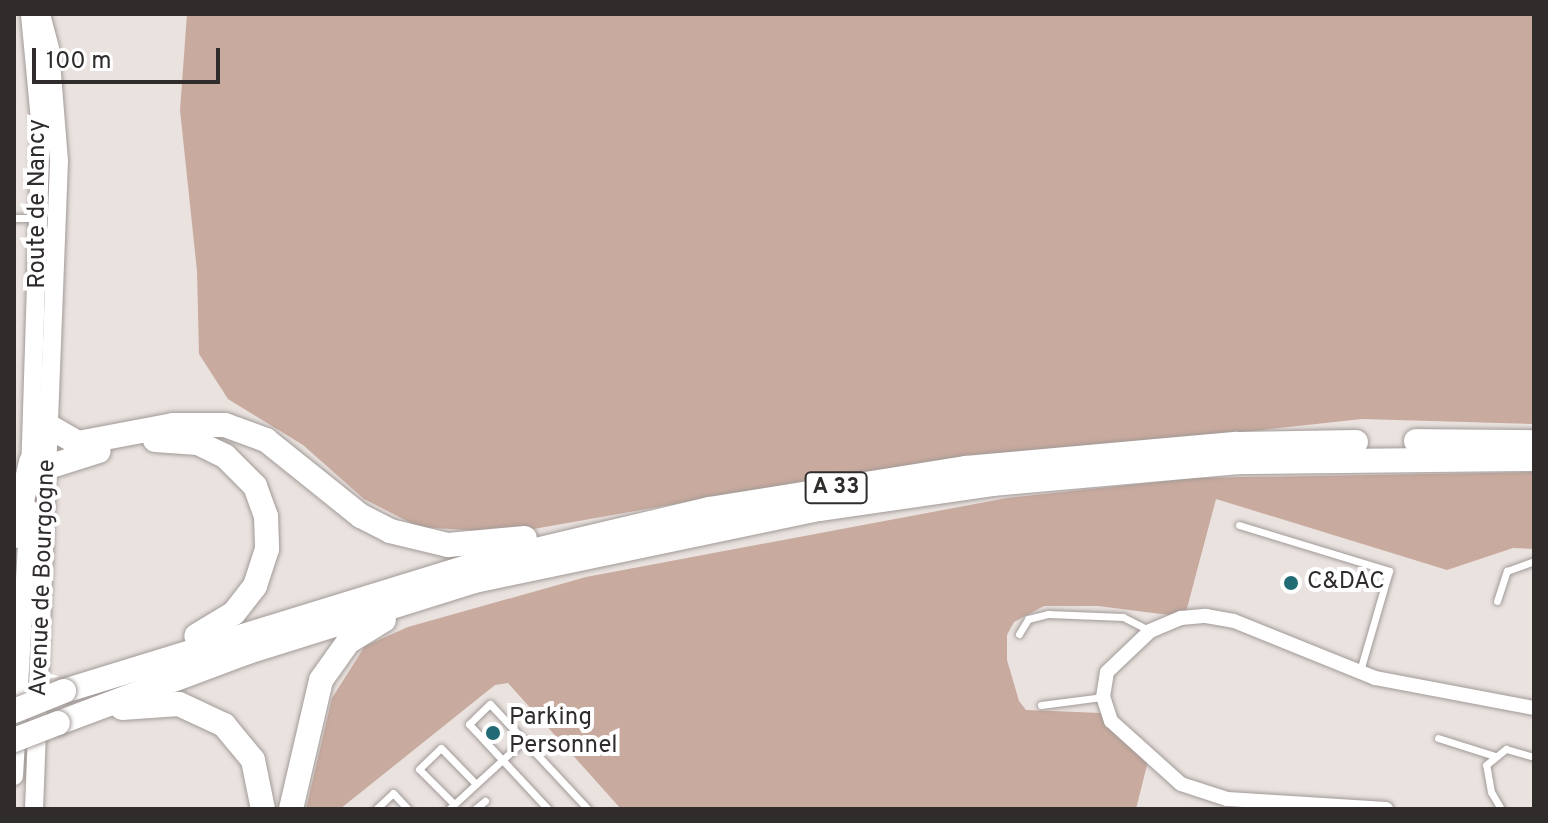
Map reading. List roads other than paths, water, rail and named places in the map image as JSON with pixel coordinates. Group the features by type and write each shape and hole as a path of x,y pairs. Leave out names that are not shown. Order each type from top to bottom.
{"highway":[{"path":"50,427 78,443 173,425 214,424 244,430 277,447 367,520 415,540 468,545 609,532"},
{"path":"14,536 40,464 114,447 182,441 225,456 255,486 268,538 255,586 228,618 157,660"},
{"name":"A 33","path":"14,711 157,660 463,568 710,509 966,468 1237,444 1534,442"},
{"name":"A 33","path":"14,740 248,652 512,572 711,528 992,484 1239,462 1534,459"},
{"path":"291,809 316,695 348,642 371,625 512,572"},
{"path":"65,720 158,703 203,711 231,730 247,750 261,783 263,809"}],"main road":[{"name":"Route de Nancy","path":"30,14 41,131 31,394"},
{"name":"Route de Nancy","path":"41,14 50,48 59,161 53,346"},
{"name":"Avenue de Bourgogne","path":"14,776 19,603 40,464 50,427 53,346"},
{"name":"Avenue de Bourgogne","path":"31,394 40,464 34,809"}],"street":[{"path":"1386,809 1227,799 1181,784 1117,730 1103,697 1112,663 1150,631 1191,616 1226,619 1359,673 1534,708"}],"lane":[{"path":"14,218 39,218"},
{"path":"1239,525 1389,571 1359,673"},
{"path":"1497,601 1507,571 1534,561"},
{"path":"1019,634 1028,619 1048,614 1123,617 1150,631"},
{"path":"1041,705 1103,697"},
{"path":"548,809 469,724 490,704 588,809"},
{"path":"1438,738 1495,756"},
{"path":"476,784 441,748 419,769 452,807 524,740"},
{"path":"1501,809 1487,782 1486,765 1506,749 1534,757"},
{"path":"376,809 393,793 408,809"},
{"path":"475,809 485,801"}],"place":[{"name":"C&DAC","path":"1291,583"},
{"name":"Parking Personnel","path":"493,733"}]}
